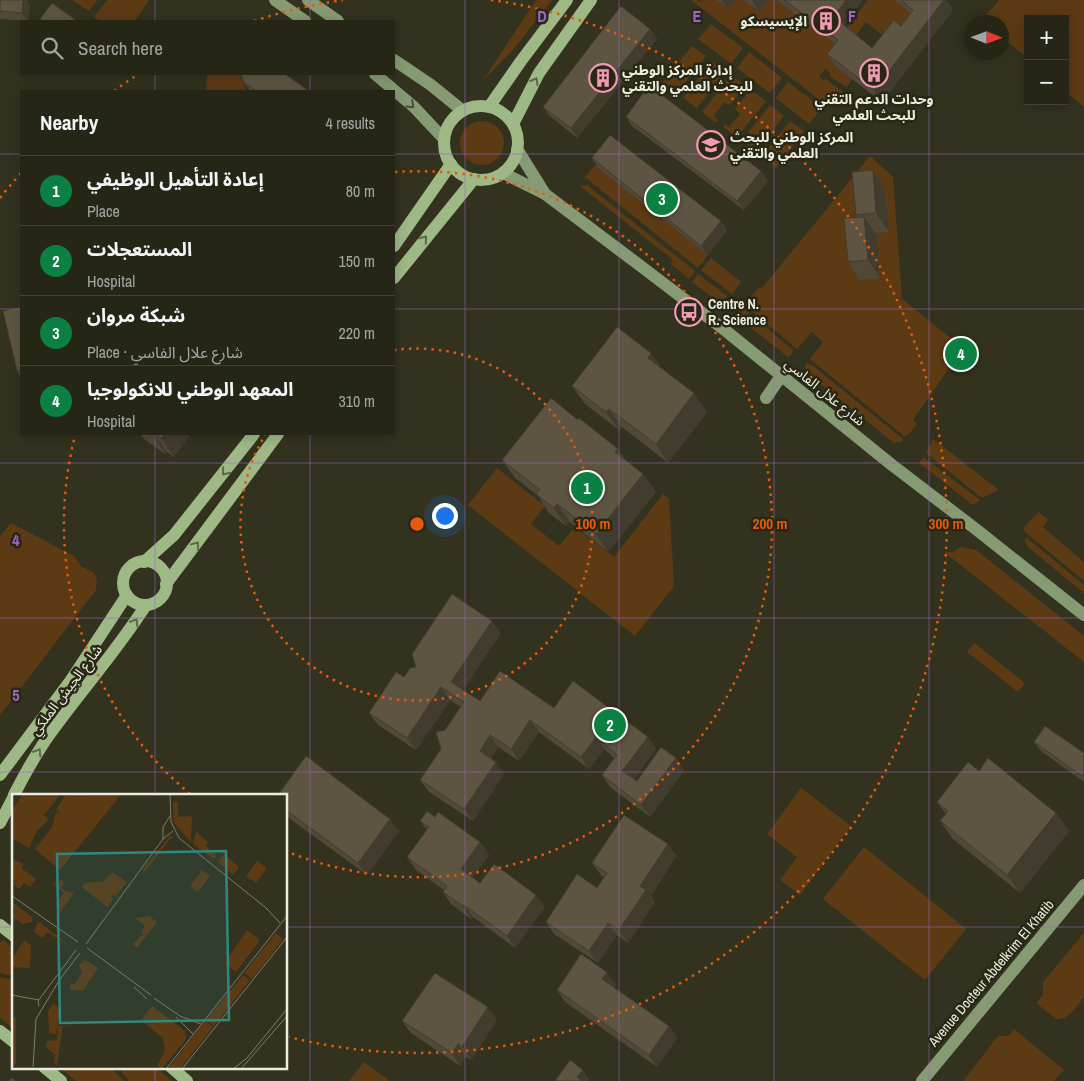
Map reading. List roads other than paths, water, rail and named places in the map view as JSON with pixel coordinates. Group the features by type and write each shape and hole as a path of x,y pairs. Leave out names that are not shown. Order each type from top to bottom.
{"main road":[{"path":"490,107 521,61 567,0"},
{"path":"513,124 539,73 591,0"},
{"path":"471,107 490,107 503,113 513,124 518,140 515,158 503,173 489,179 474,179 457,171 451,164 446,152 444,139 447,128 454,118 463,111 471,107"},
{"path":"395,245 451,164"},
{"path":"395,277 474,179"},
{"path":"144,562 158,566 164,572 166,584 164,594 159,600 153,604 146,605 132,601 127,595 124,588 124,579 127,572 132,566 144,562 174,534 253,435"},
{"path":"166,584 277,435"},
{"name":"شارع الجيش الملكي","path":"0,775 71,680 127,595"},
{"name":"شارع الجيش الملكي","path":"15,794 47,738 123,640 146,605"},
{"name":"شارع الجيش الملكي","path":"0,823 12,799"},
{"path":"0,925 12,934"},
{"path":"0,1031 12,1040"},
{"path":"45,1068 61,1081"},
{"path":"172,1068 187,1081"}],"street":[{"path":"275,0 304,20"},
{"path":"308,0 337,20"},
{"path":"395,61 431,85 463,111"},
{"path":"376,75 394,90"},
{"path":"395,91 414,107 444,139"},
{"name":"شارع علال الفاسي","path":"517,149 545,194"},
{"name":"شارع علال الفاسي","path":"503,173 545,194 678,294 1084,615"},
{"path":"766,398 781,376"},
{"name":"Avenue Docteur Abdelkrim El Khatib","path":"922,1081 1084,885"}],"place":[{"name":"اﻹيسيسكو","path":"826,21"},
{"name":"وحدات الدعم التقني للبحث العلمي","path":"874,73"},
{"name":"إدارة المركز الوطني للبحث العلمي والتقني","path":"603,78"},
{"name":"المركز الوطني للبحث العلمي والتقني","path":"711,145"},
{"name":"شبكة مروان","path":"662,199"},
{"name":"Centre N. R. Science","path":"689,312"},
{"name":"المعهد الوطني للانكولوجيا","path":"961,354"},
{"name":"إعادة التأهيل الوظيفي","path":"587,488"},
{"name":"المستعجلات","path":"610,725"}]}
